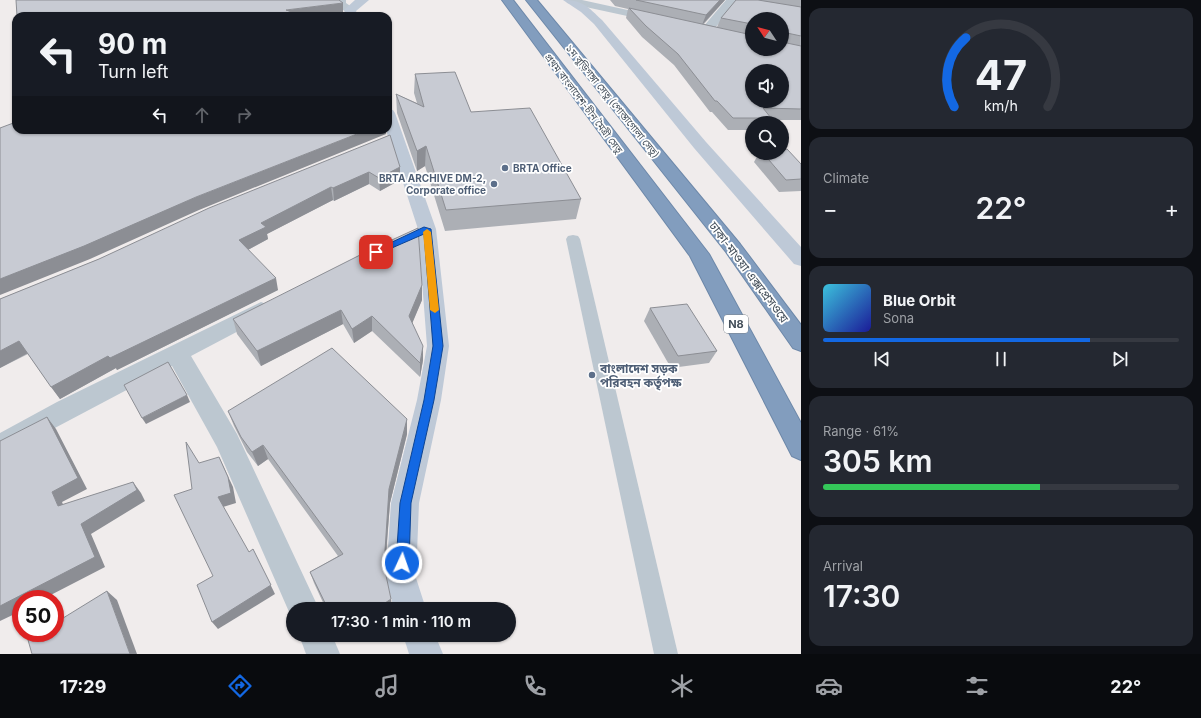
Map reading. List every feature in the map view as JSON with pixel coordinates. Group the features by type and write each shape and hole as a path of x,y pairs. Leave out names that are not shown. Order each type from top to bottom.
{"highway":[{"name":"প্রথম বাংলাদেশ-চীন মৈত্রী সেতু","path":"507,0 699,254 801,448"},
{"name":"১ম বুড়িগঙ্গা সেতু (পোস্তাগোলা সেতু)","path":"531,0 696,203"},
{"name":"ঢাকা-মাওয়া এক্সপ্রেসওয়ে","path":"696,203 733,248 801,342"}],"main road":[{"path":"352,12 357,3 364,0"},
{"path":"570,1 586,10 598,22 700,145 801,259"},
{"path":"389,134 389,140 427,229 438,346 429,400 406,503 402,578 408,602"},
{"path":"422,642 426,654"}],"street":[{"path":"341,0 341,4 350,12"},
{"path":"707,30 731,0 801,14"},
{"path":"570,1 669,22"},
{"path":"692,27 720,34"},
{"path":"406,239 427,229"},
{"path":"0,446 66,409 280,300"},
{"path":"177,353 228,442 300,602"},
{"path":"318,642 323,654"}],"lane":[{"path":"573,239 666,654"}],"building":[{"path":"16,0 339,0 343,3 286,10 292,12 17,12"},
{"path":"636,0 720,0 706,15"},
{"path":"736,0 758,0 801,7 801,36 789,33 789,12 745,12 745,23 721,18"},
{"path":"629,8 745,33 745,56 789,56 789,43 801,46 801,109 763,108 769,116 745,116 745,118 733,118 717,101 715,101 678,54 646,26"},
{"path":"455,72 471,112 530,108 581,199 446,210 426,146 417,151 396,94 424,107 415,74"},
{"path":"12,124 12,134 357,134 196,197 84,246 0,279 0,128"},
{"path":"390,135 400,167 379,178 369,172 333,188 331,187 261,223 266,227 239,240 276,278 110,358 108,356 51,387 19,341 0,351 0,299 99,259 209,208"},
{"path":"789,151 801,164 801,179 786,180 769,160 789,160"},
{"path":"418,228 422,285 409,316 423,346 420,363 372,316 352,329 341,310 257,351 233,319 370,250"},
{"path":"687,304 717,351 678,356 650,308"},
{"path":"332,348 407,419 389,489 384,566 391,599 386,602 325,602 310,572 343,554 263,445 252,452 241,437 228,411"},
{"path":"168,362 187,395 142,418 124,385"},
{"path":"47,417 78,478 52,492 58,506 133,482 137,490 81,524 95,557 31,590 12,590 12,600 0,606 0,441"},
{"path":"186,442 199,463 219,457 228,477 231,493 218,497 249,552 253,549 271,585 212,622 197,585 213,576 174,495 192,489"},
{"path":"107,591 130,654 32,654 29,642 64,642 64,617"}],"slow traffic":[{"path":"427,232 435,310"}],"place":[{"name":"BRTA Office","path":"505,168"},
{"name":"BRTA ARCHIVE DM-2, Corporate office","path":"494,184"},
{"name":"বাংলাদেশ সড়ক পরিবহন কর্তৃপক্ষ","path":"592,375"}],"route":[{"path":"376,252 427,229 438,346 429,400 406,503 402,563"}]}
